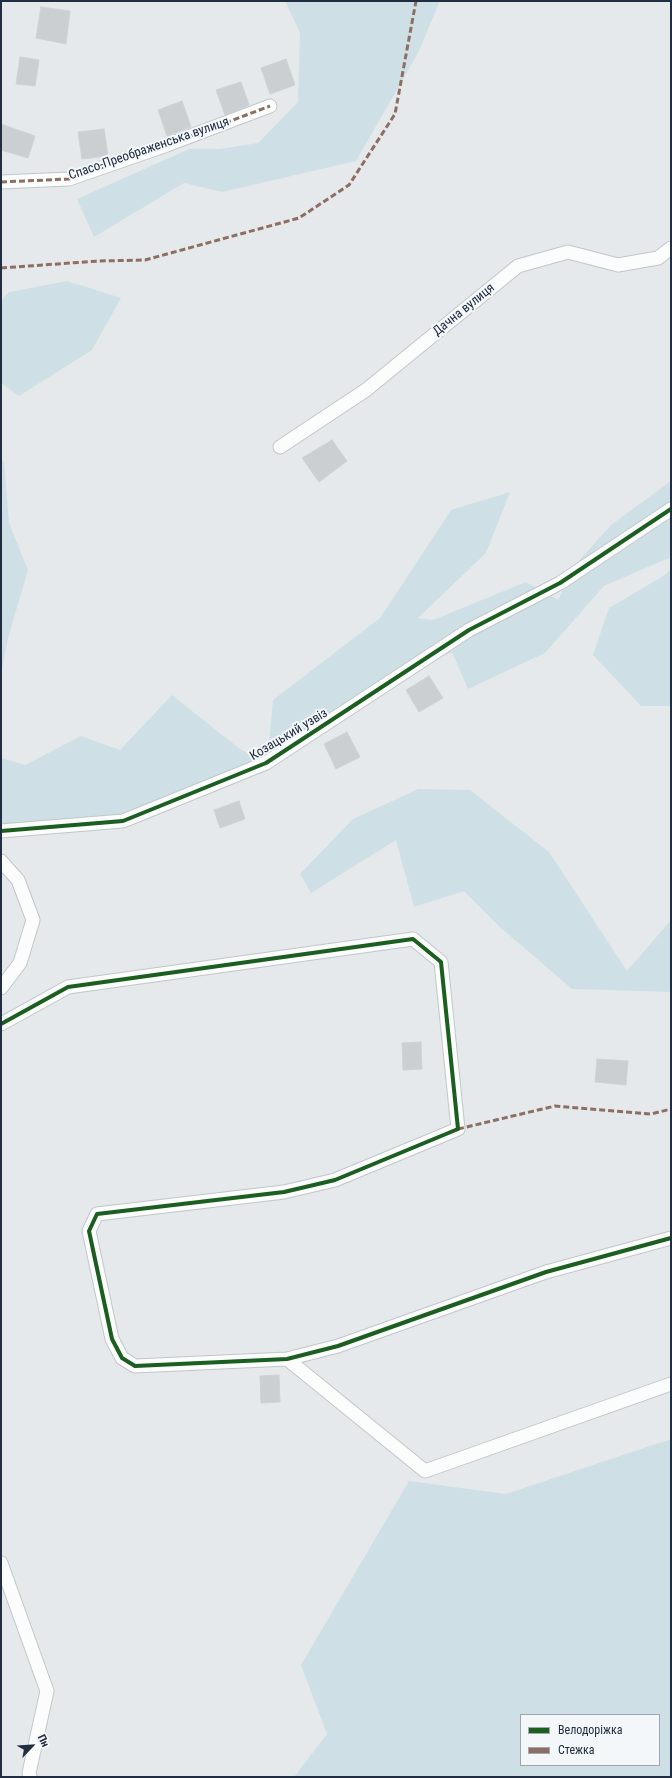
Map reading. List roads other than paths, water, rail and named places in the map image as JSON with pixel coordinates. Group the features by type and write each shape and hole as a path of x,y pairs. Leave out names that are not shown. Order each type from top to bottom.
{"street":[{"name":"Спасо-Преображенська вулиця","path":"1,182 69,179 167,145 270,106"},
{"name":"Дачна вулиця","path":"280,447 366,390 518,266 568,252 618,265 658,258 671,248"},
{"name":"Козацький узвіз","path":"1,831 123,821 266,763 469,630 560,584 671,509"},
{"path":"1,861 18,880 33,920 20,963 1,988"},
{"path":"1,1024 68,987 413,939 441,962 458,1129 335,1180 284,1192 97,1214 89,1231 112,1339 122,1358 135,1366 287,1359 338,1346 546,1272 671,1238"},
{"path":"287,1359 425,1471 671,1384"},
{"path":"1,1563 47,1691 28,1776"}]}
